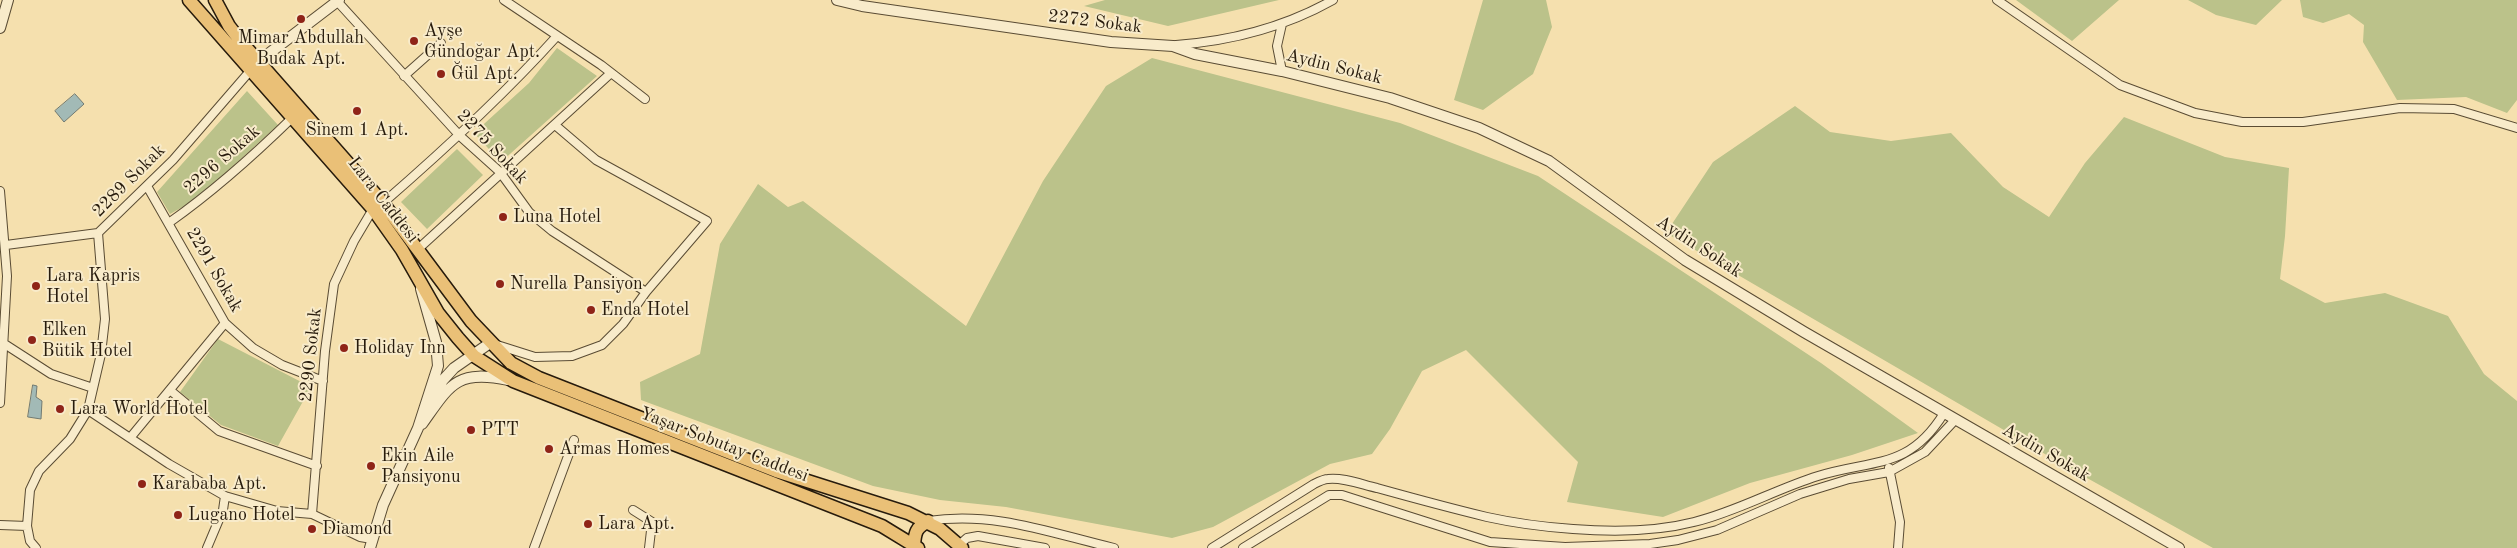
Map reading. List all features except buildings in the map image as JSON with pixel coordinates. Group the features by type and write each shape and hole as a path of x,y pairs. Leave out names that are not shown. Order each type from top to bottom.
{"main road":[{"path":"215,0 229,26 255,66 417,250 471,322 511,363 539,378 776,471 928,521 959,547"},
{"name":"Lara Caddesi","path":"189,2 255,66 292,118 378,206 390,232 419,281"},
{"name":"Yaşar Sobutay Caddesi","path":"419,281 438,313 474,356 514,381 882,526 916,547"},
{"path":"916,547 915,532 919,526 928,521"}],"street":[{"path":"0,28 8,0"},
{"path":"504,0 645,99"},
{"name":"2272 Sokak","path":"837,0 862,6 1111,42 1172,46"},
{"path":"1172,46 1208,43 1282,24 1333,0"},
{"path":"1997,0 2120,85 2195,113 2242,122 2303,122 2400,108 2454,110 2517,128"},
{"path":"255,66 337,1"},
{"name":"2275 Sokak","path":"337,1 460,136 500,172 530,212 552,232 646,292"},
{"path":"1282,24 1277,46 1282,71"},
{"name":"2290 Sokak","path":"312,514 323,381 334,284 354,241 378,206 460,136 518,79 557,36"},
{"path":"404,76 441,43"},
{"name":"Aydin Sokak","path":"1172,46 1195,54 1282,71 1390,98 1479,128 1549,161 1685,260 1955,420 2179,548"},
{"name":"2289 Sokak","path":"27,526 30,490 39,471 70,438 88,410 102,354 105,320 98,233 173,160 255,66"},
{"path":"417,250 610,73"},
{"name":"2296 Sokak","path":"170,222 200,201 253,157 292,118"},
{"path":"418,428 443,380 454,368 474,356 490,343 535,357 572,356 602,345 623,324 646,292 707,221 596,160 555,125"},
{"name":"2291 Sokak","path":"147,186 170,222 225,323 253,348 282,365 323,381"},
{"path":"0,191 1,222 6,245 0,403"},
{"path":"6,245 98,233"},
{"name":"Lara Caddesi","path":"371,543 400,466 418,428 438,366 439,354 419,281"},
{"path":"130,438 171,391 225,323"},
{"path":"3,343 51,374 93,388"},
{"path":"418,428 449,387 459,380 476,376 514,381"},
{"path":"171,391 219,431 317,466"},
{"path":"88,410 225,496 277,512 312,514 371,543"},
{"path":"1212,548 1314,484 1329,478 1355,482 1489,517 1572,529 1647,529 1694,522 1813,477 1837,470 1888,461 1923,441 1934,431 1944,413"},
{"path":"1243,548 1329,495 1342,495 1489,545 1565,547 1650,544 1678,540 1717,530 1808,491 1849,479 1890,472 1925,452 1955,420"},
{"path":"534,548 574,440"},
{"path":"1888,461 1900,522 1898,548"},
{"path":"207,548 223,510 225,496"},
{"path":"633,510 652,522 649,548"},
{"path":"928,521 945,519 1010,521 1114,548"},
{"path":"0,525 27,526 30,540 36,548"},
{"path":"959,547 967,538 978,536 1045,548"}],"green space":[{"path":"1105,0 1279,0 1168,26 1084,6"},
{"path":"1483,0 1546,0 1552,27 1533,74 1483,110 1454,100"},
{"path":"2016,0 2119,0 2072,41"},
{"path":"2188,0 2282,0 2256,25 2216,15"},
{"path":"2300,0 2517,0 2517,100 2507,113 2466,97 2397,100 2363,42 2364,25 2349,14 2323,23 2303,17"},
{"path":"557,48 597,76 501,162 474,133 529,83"},
{"path":"1152,58 1400,123 1538,176 1821,363 1918,433 1852,455 1750,483 1663,517 1567,502 1578,462 1466,350 1422,371 1390,429 1372,454 1330,464 1213,527 1172,538 1006,507 940,500 873,486 641,400 640,382 700,354 720,244 758,184 788,207 803,201 966,326 1043,181 1106,86"},
{"path":"247,91 278,125 197,199 170,214 157,192"},
{"path":"1795,106 1830,132 1891,141 1951,133 2003,187 2049,217 2085,163 2124,117 2225,157 2289,168 2285,236 2280,279 2325,303 2385,293 2448,316 2484,374 2517,401 2517,548 2213,548 2069,468 1666,233 1713,162"},
{"path":"457,149 483,175 427,229 401,202"},
{"path":"218,339 311,387 278,446 221,425 180,392"}],"water":[{"path":"75,94 84,104 64,122 55,111"},
{"path":"33,385 37,386 36,397 42,401 41,419 28,417"}],"place":[{"name":"Mimar Abdullah Budak Apt.","path":"301,19"},
{"name":"Ayşe Gündoğar Apt.","path":"414,41"},
{"name":"Ğül Apt.","path":"441,74"},
{"name":"Sinem 1 Apt.","path":"357,111"},
{"name":"Luna Hotel","path":"503,217"},
{"name":"Nurella Pansiyon","path":"500,284"},
{"name":"Lara Kapris Hotel","path":"36,286"},
{"name":"Enda Hotel","path":"591,310"},
{"name":"Elken Bütik Hotel","path":"32,340"},
{"name":"Holiday Inn","path":"344,348"},
{"name":"Lara World Hotel","path":"60,409"},
{"name":"PTT","path":"471,430"},
{"name":"Armas Homes","path":"549,449"},
{"name":"Ekin Aile Pansiyonu","path":"371,466"},
{"name":"Karababa Apt.","path":"142,484"},
{"name":"Lugano Hotel","path":"178,515"},
{"name":"Lara Apt.","path":"588,524"},
{"name":"Diamond","path":"312,529"}]}
